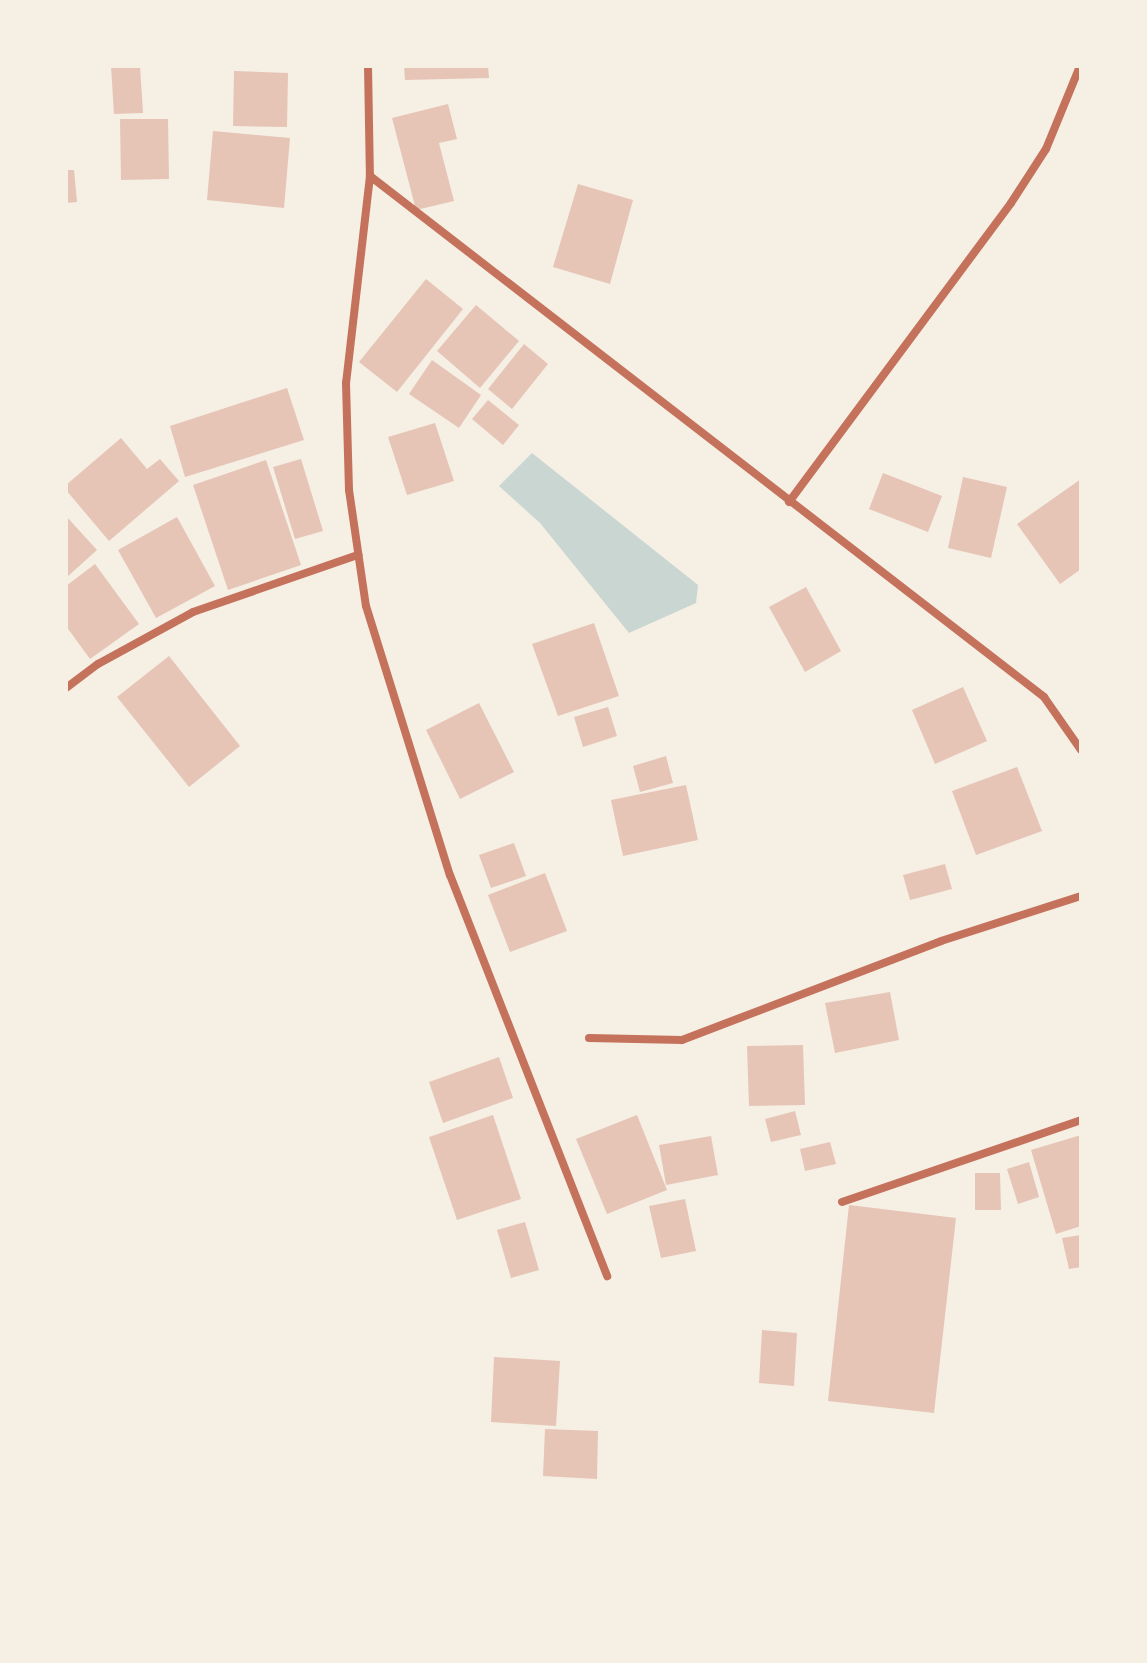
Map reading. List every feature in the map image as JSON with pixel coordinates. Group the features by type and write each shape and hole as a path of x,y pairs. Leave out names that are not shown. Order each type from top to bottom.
{"street":[{"path":"368,66 370,176 346,383 349,490 366,606 450,875 607,1276"},
{"path":"789,502 1011,203 1046,149 1080,66"},
{"path":"370,176 1044,697 1081,750"},
{"path":"66,688 98,664 193,612 358,555"},
{"path":"589,1038 682,1040 941,941 1081,896"},
{"path":"842,1202 1081,1120"}],"shaded area":[{"path":"532,453 698,585 696,603 629,633 540,523 499,486"}],"building":[{"path":"111,66 140,66 143,113 114,114"},
{"path":"404,66 488,66 489,78 405,80"},
{"path":"234,71 288,73 287,127 233,126"},
{"path":"448,104 457,139 439,143 454,201 416,210 392,118"},
{"path":"120,119 168,119 169,179 121,180"},
{"path":"213,131 290,138 284,208 207,200"},
{"path":"66,170 74,170 77,202 66,203"},
{"path":"578,184 633,200 610,284 553,267"},
{"path":"426,279 463,309 397,392 359,362"},
{"path":"476,305 519,341 480,388 437,351"},
{"path":"524,344 548,364 512,409 488,389"},
{"path":"432,360 481,395 459,428 409,394"},
{"path":"287,388 304,440 185,477 170,426"},
{"path":"488,400 519,425 503,445 472,419"},
{"path":"435,423 454,481 407,495 388,437"},
{"path":"121,438 147,469 160,459 179,481 109,541 66,490 66,485"},
{"path":"301,459 323,531 295,539 273,467"},
{"path":"266,460 301,565 228,590 193,485"},
{"path":"883,473 942,496 928,532 869,509"},
{"path":"963,477 1007,487 991,558 948,548"},
{"path":"1081,479 1081,569 1060,584 1017,524"},
{"path":"66,516 97,550 66,578"},
{"path":"177,517 215,586 156,618 118,550"},
{"path":"95,564 139,624 90,659 66,626 66,586"},
{"path":"806,587 841,651 805,672 769,607"},
{"path":"594,623 619,696 558,716 532,644"},
{"path":"169,656 240,746 189,787 117,697"},
{"path":"963,687 987,741 935,764 912,710"},
{"path":"479,703 514,772 460,799 426,730"},
{"path":"608,707 617,736 583,747 574,717"},
{"path":"666,756 673,783 640,792 633,766"},
{"path":"1017,767 1042,831 976,855 952,791"},
{"path":"686,785 698,840 623,856 611,800"},
{"path":"514,843 526,876 491,888 479,855"},
{"path":"945,864 952,889 910,900 903,875"},
{"path":"545,873 567,931 510,952 488,895"},
{"path":"890,992 899,1040 835,1053 825,1003"},
{"path":"803,1045 805,1105 749,1106 747,1046"},
{"path":"499,1057 513,1098 443,1123 429,1082"},
{"path":"795,1111 801,1135 771,1142 765,1119"},
{"path":"493,1115 521,1199 457,1220 429,1137"},
{"path":"637,1115 667,1190 607,1214 576,1139"},
{"path":"1081,1135 1081,1226 1056,1234 1031,1150"},
{"path":"711,1136 718,1175 666,1185 659,1145"},
{"path":"830,1142 836,1164 805,1171 800,1149"},
{"path":"1029,1162 1039,1197 1018,1204 1007,1169"},
{"path":"975,1173 1000,1173 1001,1210 975,1210"},
{"path":"685,1199 696,1251 661,1258 649,1206"},
{"path":"849,1205 956,1218 934,1413 828,1401"},
{"path":"525,1222 539,1270 511,1278 497,1230"},
{"path":"1081,1235 1081,1267 1069,1269 1062,1238"},
{"path":"762,1330 797,1333 794,1386 759,1383"},
{"path":"494,1357 560,1361 556,1426 491,1422"},
{"path":"545,1429 598,1431 597,1479 543,1476"}]}
